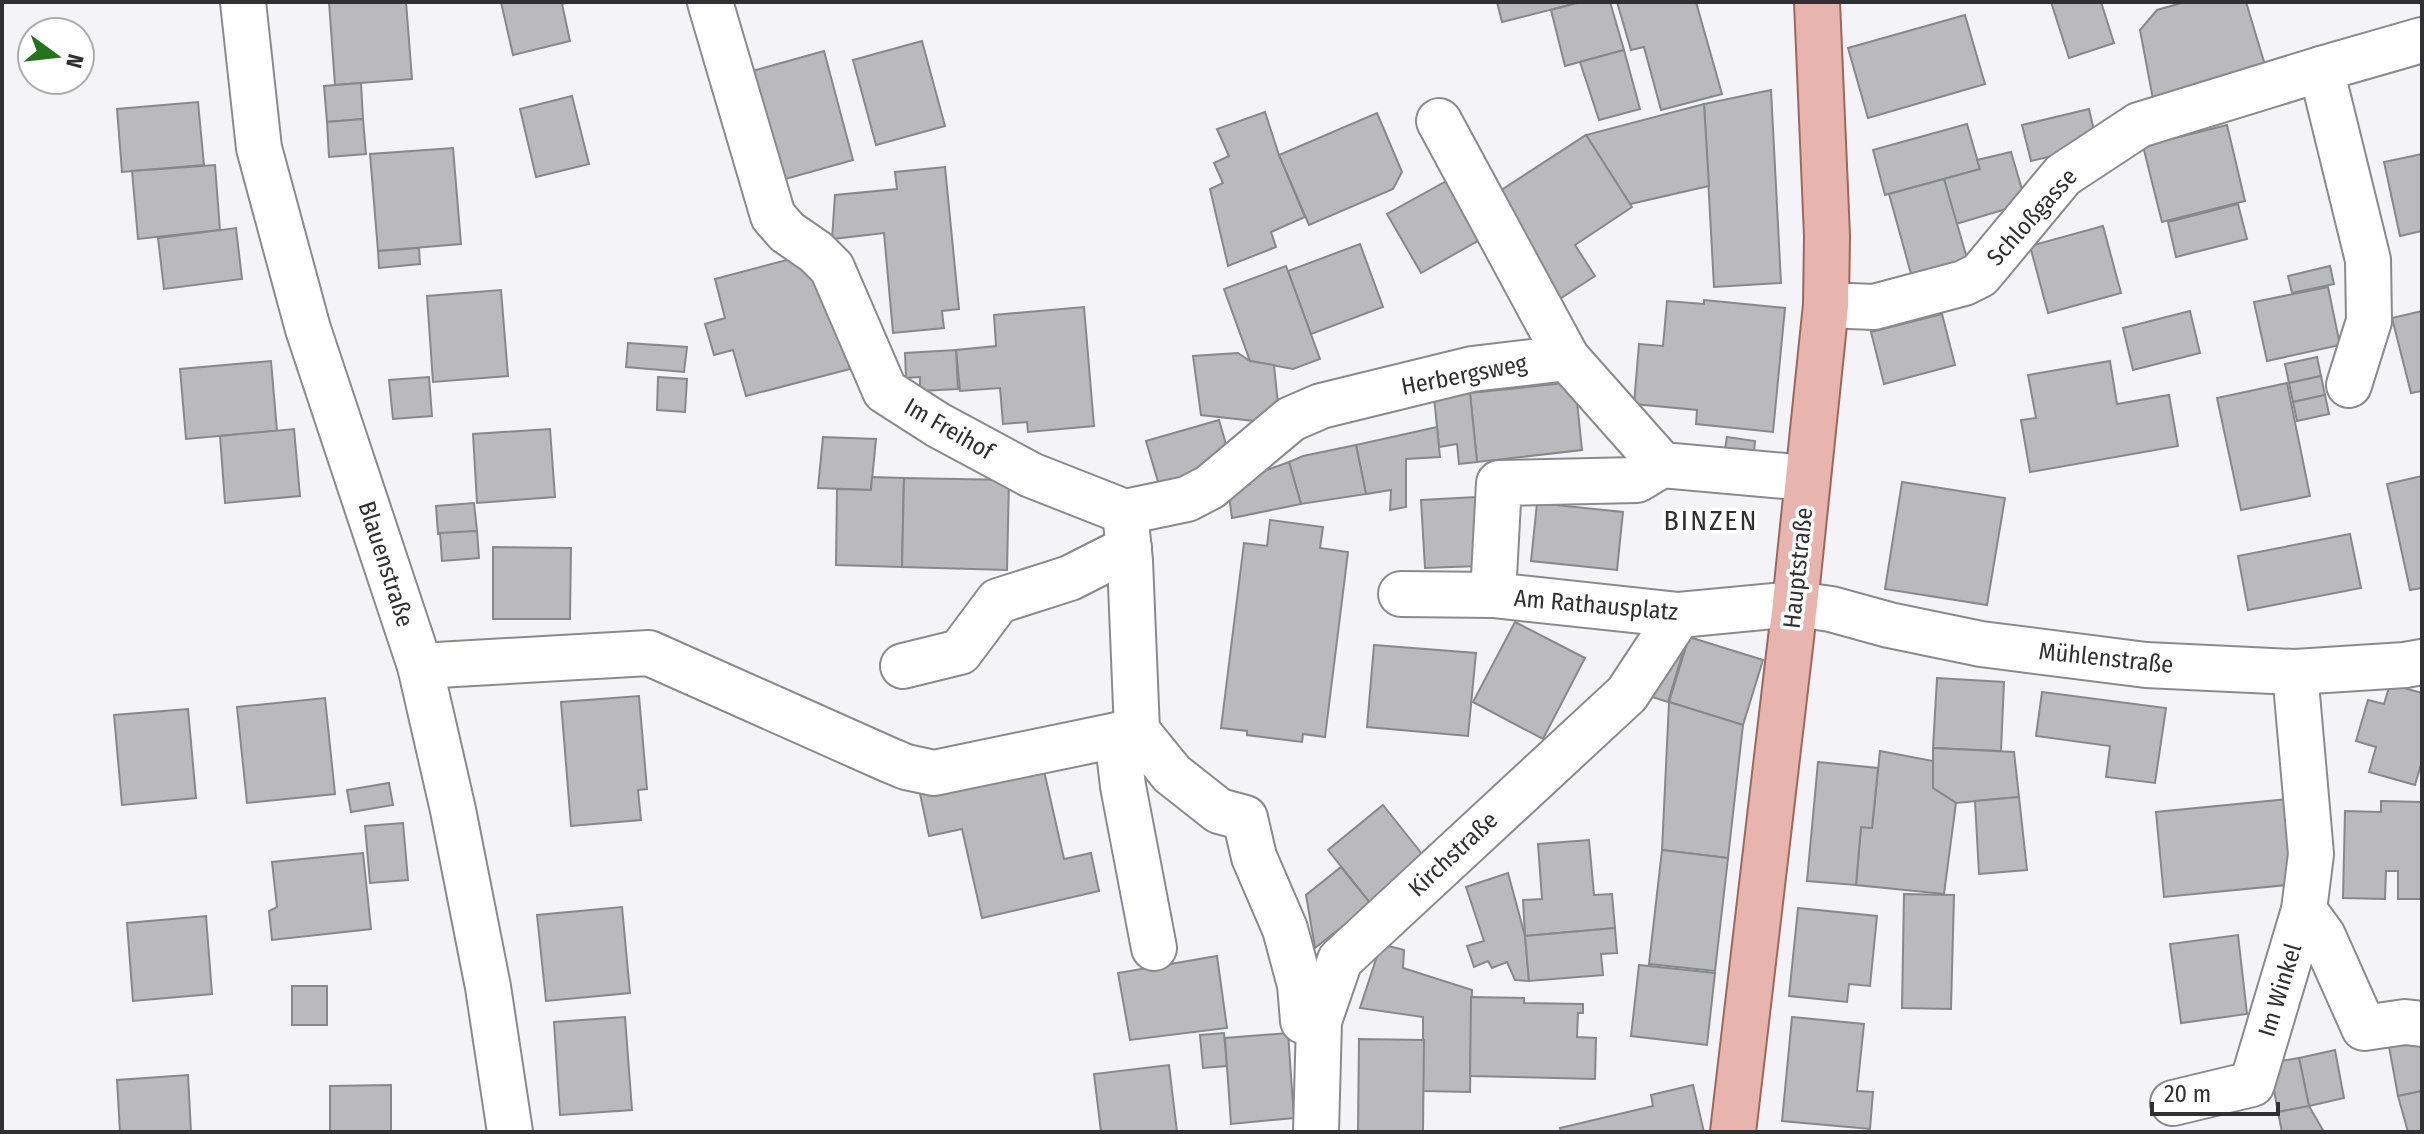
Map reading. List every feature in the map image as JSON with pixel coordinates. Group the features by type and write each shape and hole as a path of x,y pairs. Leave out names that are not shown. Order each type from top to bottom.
{"main road":[{"name":"Hauptstraße","path":"1733,1132 1795,604 1826,305 1827,222 1817,2"}],"street":[{"name":"Blauenstraße","path":"243,2 259,148 308,329 420,666 488,987 510,1132"},
{"name":"Im Freihof","path":"710,2 773,216 787,232 816,252 832,268 885,391 938,425 1127,530"},
{"name":"Schloßgasse","path":"1826,305 1874,307 1964,283 1980,275 2063,175 2139,125 2422,40"},
{"path":"2321,69 2368,260 2369,321 2349,385"},
{"name":"Herbergsweg","path":"903,666 960,652 998,601 1070,578 1127,530 1210,487 1291,419 1321,406 1472,369 1567,358 1439,121"},
{"path":"1567,358 1662,465"},
{"name":"Am Rathausplatz","path":"1493,595 1499,483 1637,480 1662,465 1807,478"},
{"path":"1127,530 1127,733 1123,786 1154,948"},
{"name":"Am Rathausplatz","path":"1401,594 1493,595 1679,615 1795,604"},
{"name":"Mühlenstraße","path":"1795,604 1831,609 1981,644 2146,665 2295,672 2422,662"},
{"name":"Kirchstraße","path":"1315,1132 1319,1021 1340,960 1627,694 1679,615"},
{"path":"420,666 649,653 906,767 934,773 1127,733"},
{"name":"Im Winkel","path":"2173,1103 2252,1084 2304,910 2311,854 2295,672"},
{"path":"1127,733 1219,811 1245,818 1254,857 1285,929 1300,985 1303,1021 1319,1021"},
{"name":"Im Winkel","path":"2304,910 2323,936 2364,1028 2405,1022 2422,1024"}],"building":[{"path":"329,2 406,2 412,79 335,85"},
{"path":"501,2 569,2 562,4 570,41 513,55"},
{"path":"1497,2 1581,2 1502,22"},
{"path":"1581,2 1610,2 1624,50 1565,66 1551,10"},
{"path":"1617,2 1696,2 1722,94 1661,110 1644,47 1631,50"},
{"path":"2051,2 2101,2 2114,43 2069,58"},
{"path":"2185,2 2246,2 2268,75 2155,110 2140,30 2157,10"},
{"path":"1965,15 1985,84 1868,118 1848,48"},
{"path":"922,41 945,126 876,145 853,60"},
{"path":"1624,50 1640,109 1599,120 1580,62"},
{"path":"824,51 853,160 771,183 742,74"},
{"path":"361,83 363,119 327,122 324,86"},
{"path":"1771,90 1781,283 1714,287 1704,104"},
{"path":"572,96 589,164 536,177 520,109"},
{"path":"198,102 204,165 122,172 117,109"},
{"path":"1704,104 1709,186 1630,204 1586,135"},
{"path":"2089,109 2095,135 2070,152 2031,161 2022,125"},
{"path":"1265,112 1305,217 1271,232 1276,247 1228,266 1210,189 1223,183 1214,163 1229,156 1217,129"},
{"path":"1377,113 1402,172 1393,189 1309,225 1279,155"},
{"path":"363,119 366,154 329,157 327,122"},
{"path":"1967,124 1980,169 1885,195 1873,150"},
{"path":"2227,125 2245,201 2162,222 2143,146"},
{"path":"1586,135 1632,207 1575,245 1595,276 1558,300 1492,196"},
{"path":"453,148 461,244 378,251 370,154"},
{"path":"2011,152 2026,203 1956,224 1944,179 1980,169 1977,160"},
{"path":"2422,154 2422,231 2400,236 2384,162"},
{"path":"215,165 220,230 138,239 132,171"},
{"path":"945,167 959,309 942,311 944,328 893,333 884,233 832,239 835,195 897,189 895,172"},
{"path":"1450,179 1483,238 1421,273 1387,214"},
{"path":"1944,179 1969,265 1913,281 1889,194"},
{"path":"2238,204 2247,239 2176,257 2168,222"},
{"path":"2103,226 2121,293 2048,313 2030,246"},
{"path":"236,228 242,279 164,289 158,238"},
{"path":"1360,244 1383,307 1311,334 1288,271"},
{"path":"419,248 420,264 379,268 378,251"},
{"path":"802,256 823,266 850,369 746,396 733,350 714,355 705,324 725,318 715,279"},
{"path":"1286,266 1320,359 1293,369 1250,361 1224,289"},
{"path":"2330,266 2334,284 2292,293 2288,276"},
{"path":"2328,287 2340,345 2267,361 2254,302"},
{"path":"501,290 508,376 433,382 427,296"},
{"path":"1704,300 1785,308 1773,432 1696,424 1697,410 1634,404 1639,344 1663,346 1667,301 1704,304"},
{"path":"1084,307 1094,426 1028,432 1027,422 1003,424 1000,388 960,391 956,350 996,346 994,315"},
{"path":"2190,311 2200,353 2133,370 2123,328"},
{"path":"2422,311 2422,391 2411,393 2392,318"},
{"path":"1942,314 1955,365 1884,384 1871,332"},
{"path":"628,343 687,347 684,372 626,367"},
{"path":"956,350 958,389 920,391 920,377 906,378 905,353"},
{"path":"1238,353 1250,361 1274,365 1279,414 1272,423 1201,415 1193,356"},
{"path":"2317,357 2321,376 2289,383 2285,364"},
{"path":"271,361 277,431 186,439 180,369"},
{"path":"2110,361 2117,404 2169,395 2178,446 2030,472 2021,420 2036,418 2028,375"},
{"path":"2321,376 2325,395 2293,402 2289,383"},
{"path":"429,377 432,416 393,419 389,380"},
{"path":"658,377 687,379 685,412 657,410"},
{"path":"1575,382 1582,450 1477,462 1470,393"},
{"path":"2287,383 2310,496 2241,510 2217,398"},
{"path":"1470,393 1477,462 1459,464 1457,444 1439,447 1434,397"},
{"path":"2325,395 2329,414 2297,421 2293,402"},
{"path":"1219,420 1231,462 1161,492 1146,441"},
{"path":"1437,427 1440,457 1406,459 1406,507 1390,510 1391,490 1366,494 1356,445"},
{"path":"294,429 300,496 225,503 220,436"},
{"path":"550,429 555,497 477,503 473,434"},
{"path":"823,437 876,439 871,490 818,488"},
{"path":"1727,437 1755,441 1754,452 1725,449"},
{"path":"1356,445 1366,494 1301,504 1289,462"},
{"path":"1289,462 1301,504 1232,518 1229,496 1250,484 1247,477"},
{"path":"2422,476 2422,588 2410,590 2387,484"},
{"path":"872,477 904,478 902,567 836,565 837,489 871,490"},
{"path":"904,478 1009,480 1007,570 902,567"},
{"path":"1902,482 2005,498 1987,605 1885,589"},
{"path":"1476,497 1479,566 1425,568 1421,500"},
{"path":"474,503 477,531 438,534 436,506"},
{"path":"1537,503 1623,512 1617,570 1531,561"},
{"path":"1270,520 1323,527 1320,548 1348,552 1325,737 1303,734 1302,742 1247,735 1247,731 1221,728 1244,543 1267,546"},
{"path":"477,531 479,558 442,561 440,533"},
{"path":"2350,534 2361,588 2248,610 2238,556"},
{"path":"493,547 571,548 570,619 493,619"},
{"path":"1515,622 1585,658 1543,739 1473,702"},
{"path":"1689,637 1763,660 1743,725 1669,702"},
{"path":"1374,645 1476,653 1468,736 1367,727"},
{"path":"1685,645 1668,702 1643,694"},
{"path":"1937,678 2004,682 2001,751 1933,748"},
{"path":"2390,684 2422,693 2422,761 2415,785 2369,772 2376,747 2356,741 2368,700 2384,704"},
{"path":"2042,692 2166,708 2155,783 2106,777 2110,746 2036,736"},
{"path":"639,696 647,789 638,790 641,820 571,826 561,702"},
{"path":"325,698 335,794 247,803 237,707"},
{"path":"1669,702 1743,725 1728,858 1662,850"},
{"path":"188,709 196,798 122,805 114,715"},
{"path":"1933,748 2014,752 2019,797 1956,803 1933,788"},
{"path":"1880,751 1933,761 1933,788 1956,803 1944,894 1856,885 1861,827 1872,828"},
{"path":"1042,762 1064,859 1091,853 1099,891 982,918 962,829 929,836 919,789"},
{"path":"1818,762 1878,768 1872,828 1861,827 1856,885 1807,881"},
{"path":"389,783 393,805 351,812 347,790"},
{"path":"2019,797 2027,870 1979,874 1975,801"},
{"path":"2289,799 2297,884 2164,897 2156,812"},
{"path":"2381,801 2422,802 2422,899 2398,899 2398,871 2386,871 2385,899 2343,898 2345,811 2381,812"},
{"path":"1383,805 1426,859 1371,904 1328,850"},
{"path":"403,823 408,880 370,883 365,826"},
{"path":"1589,840 1594,895 1612,894 1615,928 1525,936 1523,900 1542,899 1538,844"},
{"path":"1662,850 1728,858 1715,971 1649,964"},
{"path":"363,853 371,929 272,940 269,911 277,907 272,862"},
{"path":"1341,867 1371,904 1315,948 1306,895"},
{"path":"1508,873 1525,936 1529,981 1515,980 1507,962 1492,968 1488,961 1474,967 1467,946 1484,941 1466,887"},
{"path":"1904,894 1954,895 1951,1009 1902,1008"},
{"path":"622,907 630,993 546,1001 537,915"},
{"path":"1798,908 1877,916 1870,986 1849,984 1847,1002 1789,996"},
{"path":"206,916 212,994 133,1001 127,923"},
{"path":"1615,928 1617,953 1601,954 1603,975 1529,981 1525,936"},
{"path":"2238,935 2247,1014 2181,1023 2170,944"},
{"path":"1381,944 1404,950 1403,968 1472,990 1470,1092 1423,1091 1423,1017 1360,1008"},
{"path":"1217,956 1227,1028 1130,1040 1118,973"},
{"path":"1639,965 1715,973 1707,1045 1631,1036"},
{"path":"292,986 327,986 327,1025 292,1025"},
{"path":"1471,997 1524,998 1524,1003 1583,1004 1583,1013 1578,1013 1577,1037 1596,1038 1595,1079 1470,1076"},
{"path":"625,1017 632,1110 560,1115 554,1022"},
{"path":"1792,1017 1864,1024 1857,1091 1873,1092 1870,1129 1782,1121"},
{"path":"1224,1033 1227,1066 1203,1068 1200,1035"},
{"path":"1288,1033 1294,1118 1231,1124 1225,1038"},
{"path":"2422,1034 2422,1091 2398,1096 2388,1041"},
{"path":"1359,1039 1424,1040 1423,1132 1358,1132"},
{"path":"2335,1050 2344,1098 2309,1106 2299,1058"},
{"path":"2299,1058 2309,1106 2278,1112 2269,1063"},
{"path":"1169,1065 1177,1132 1101,1132 1094,1074"},
{"path":"188,1075 191,1132 120,1132 117,1080"},
{"path":"391,1085 391,1132 330,1132 330,1086"},
{"path":"1693,1085 1704,1132 1561,1132 1560,1128 1653,1106 1651,1095"},
{"path":"2422,1091 2422,1132 2408,1132 2398,1096"},
{"path":"2309,1106 2324,1132 2282,1132 2278,1112"}],"district":[{"name":"BINZEN","path":"1711,520"}]}
